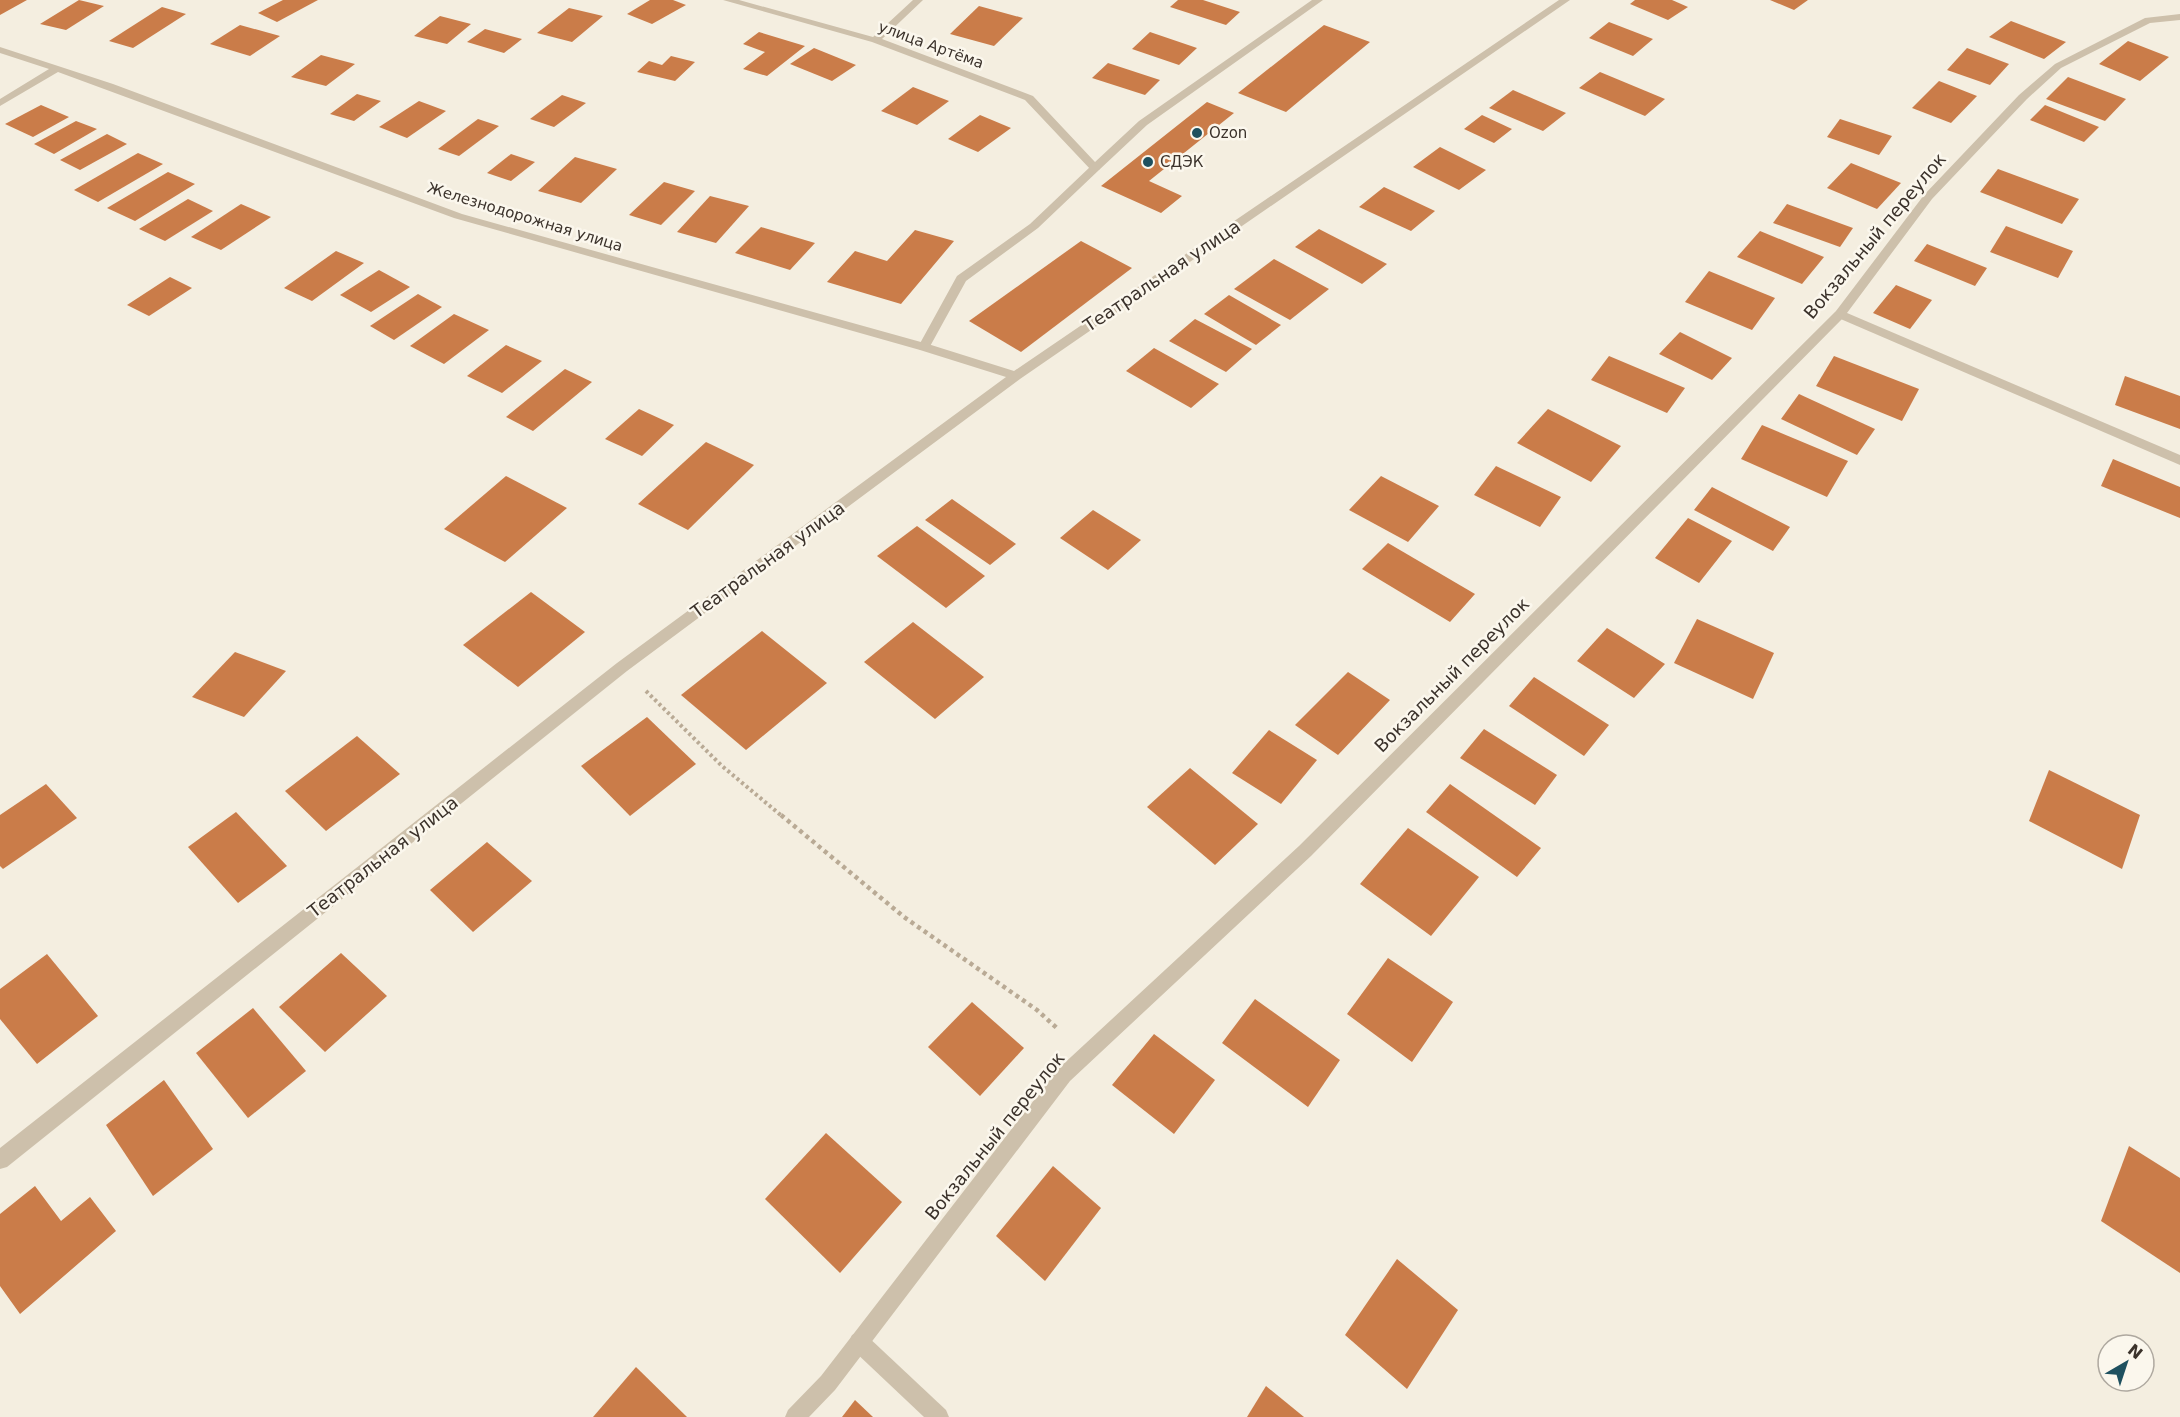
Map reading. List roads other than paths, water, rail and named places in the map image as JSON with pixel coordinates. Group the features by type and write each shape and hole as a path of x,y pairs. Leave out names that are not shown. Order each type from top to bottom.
{"street":[{"name":"улица Артёма","path":"728,0 875,40 1029,98 1095,168"},
{"path":"875,40 918,0"},
{"path":"924,346 961,279 1034,226 1143,123 1318,0"},
{"name":"Театральная улица","path":"1,1158 622,668 1016,376 1565,0"},
{"name":"Вокзальный переулок","path":"795,1417 828,1383 1064,1075 1305,851 1840,314 1928,197 2041,82 2058,66 2148,20 2178,18"},
{"name":"Железнодорожная улица","path":"0,50 109,86 458,216 924,346 1016,376"},
{"path":"0,103 55,70"},
{"path":"1840,314 2180,460"},
{"path":"859,1342 939,1417"}],"place":[{"name":"Ozon","path":"1197,133"},
{"name":"СДЭК","path":"1148,162"}]}
